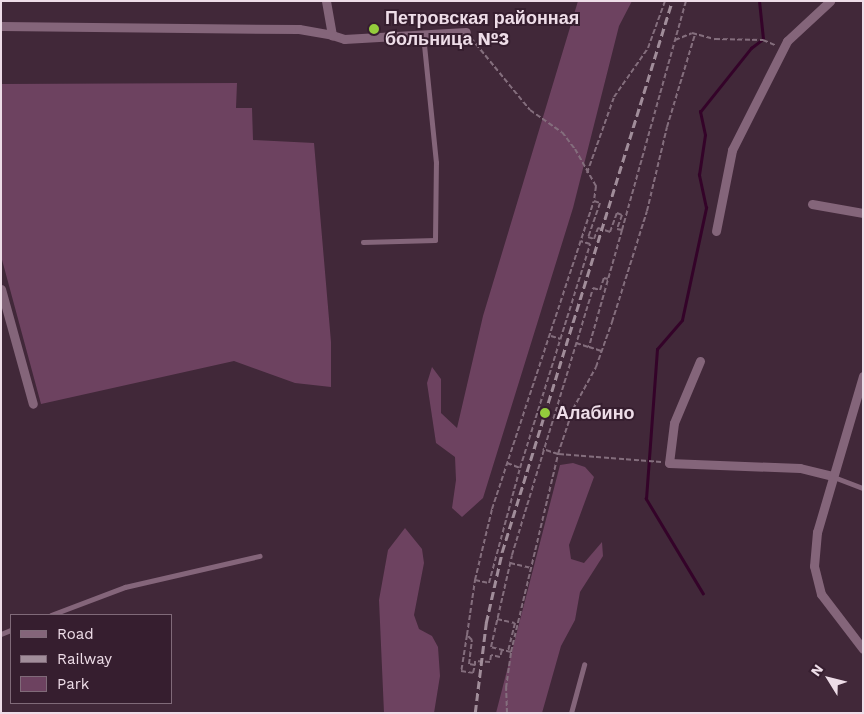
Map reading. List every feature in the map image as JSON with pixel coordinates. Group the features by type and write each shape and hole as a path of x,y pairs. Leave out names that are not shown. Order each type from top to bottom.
{"street":[{"path":"326,1 332,35"},
{"path":"716,231 732,150 786,41 830,1"},
{"path":"1,26 299,29 344,39 466,32"},
{"path":"812,204 863,213"},
{"path":"1,289 33,404"},
{"path":"700,361 674,423 669,463 800,468 832,476"},
{"path":"863,376 817,532 814,566 822,594 863,650"}],"lane":[{"path":"363,242 435,240 436,163 424,34"},
{"path":"832,476 863,488"},
{"path":"54,614 125,587 259,556"},
{"path":"571,713 584,665"}],"path":[{"path":"587,173 614,97 648,48 665,1"},
{"path":"589,347 686,1"},
{"path":"466,32 530,110 562,132 596,186 594,201 506,463 475,580 461,671 474,673 475,661 490,662 491,656 500,657 502,650"},
{"path":"674,40 695,34 715,39 763,40 775,45 786,41"},
{"path":"510,652 558,454 573,409 601,351 647,211 667,127 695,34"},
{"path":"594,201 600,203 588,237 594,239 598,228 610,232 617,213 622,214 618,229 622,230"},
{"path":"475,580 489,583 520,468 590,244 580,241"},
{"path":"510,652 491,647 510,563 593,288 600,290 604,278 608,279"},
{"path":"550,336 560,339"},
{"path":"576,343 601,351"},
{"path":"543,449 558,454 638,462 657,462"},
{"path":"506,463 520,468"},
{"path":"510,563 531,568"},
{"path":"497,619 515,622 506,688 507,713"},
{"path":"468,634 472,640 469,664 475,665"}],"green space":[{"path":"578,1 632,1 619,26 573,208 483,498 462,517 452,508 456,480 455,457 436,443 427,383 432,367 441,379 441,413 457,428 483,316"},
{"path":"237,83 236,108 252,108 253,140 314,143 331,342 331,387 295,383 234,361 41,404 1,256 1,84"},
{"path":"573,463 585,467 594,477 569,545 571,559 584,563 602,542 603,556 580,592 575,620 561,646 542,713 496,713 560,465"},
{"path":"405,528 422,549 424,563 414,615 419,629 432,636 438,647 440,676 434,713 384,713 379,600 388,550"}],"waterway":[{"path":"703,594 646,499 657,349 682,320 706,208 699,175 705,135 700,112 751,48 763,39 759,1"}],"railway":[{"path":"475,713 486,623 502,552 672,1"}],"place":[{"name":"Петровская районная больница №3","path":"374,29"},
{"name":"Алабино","path":"545,413"}]}
